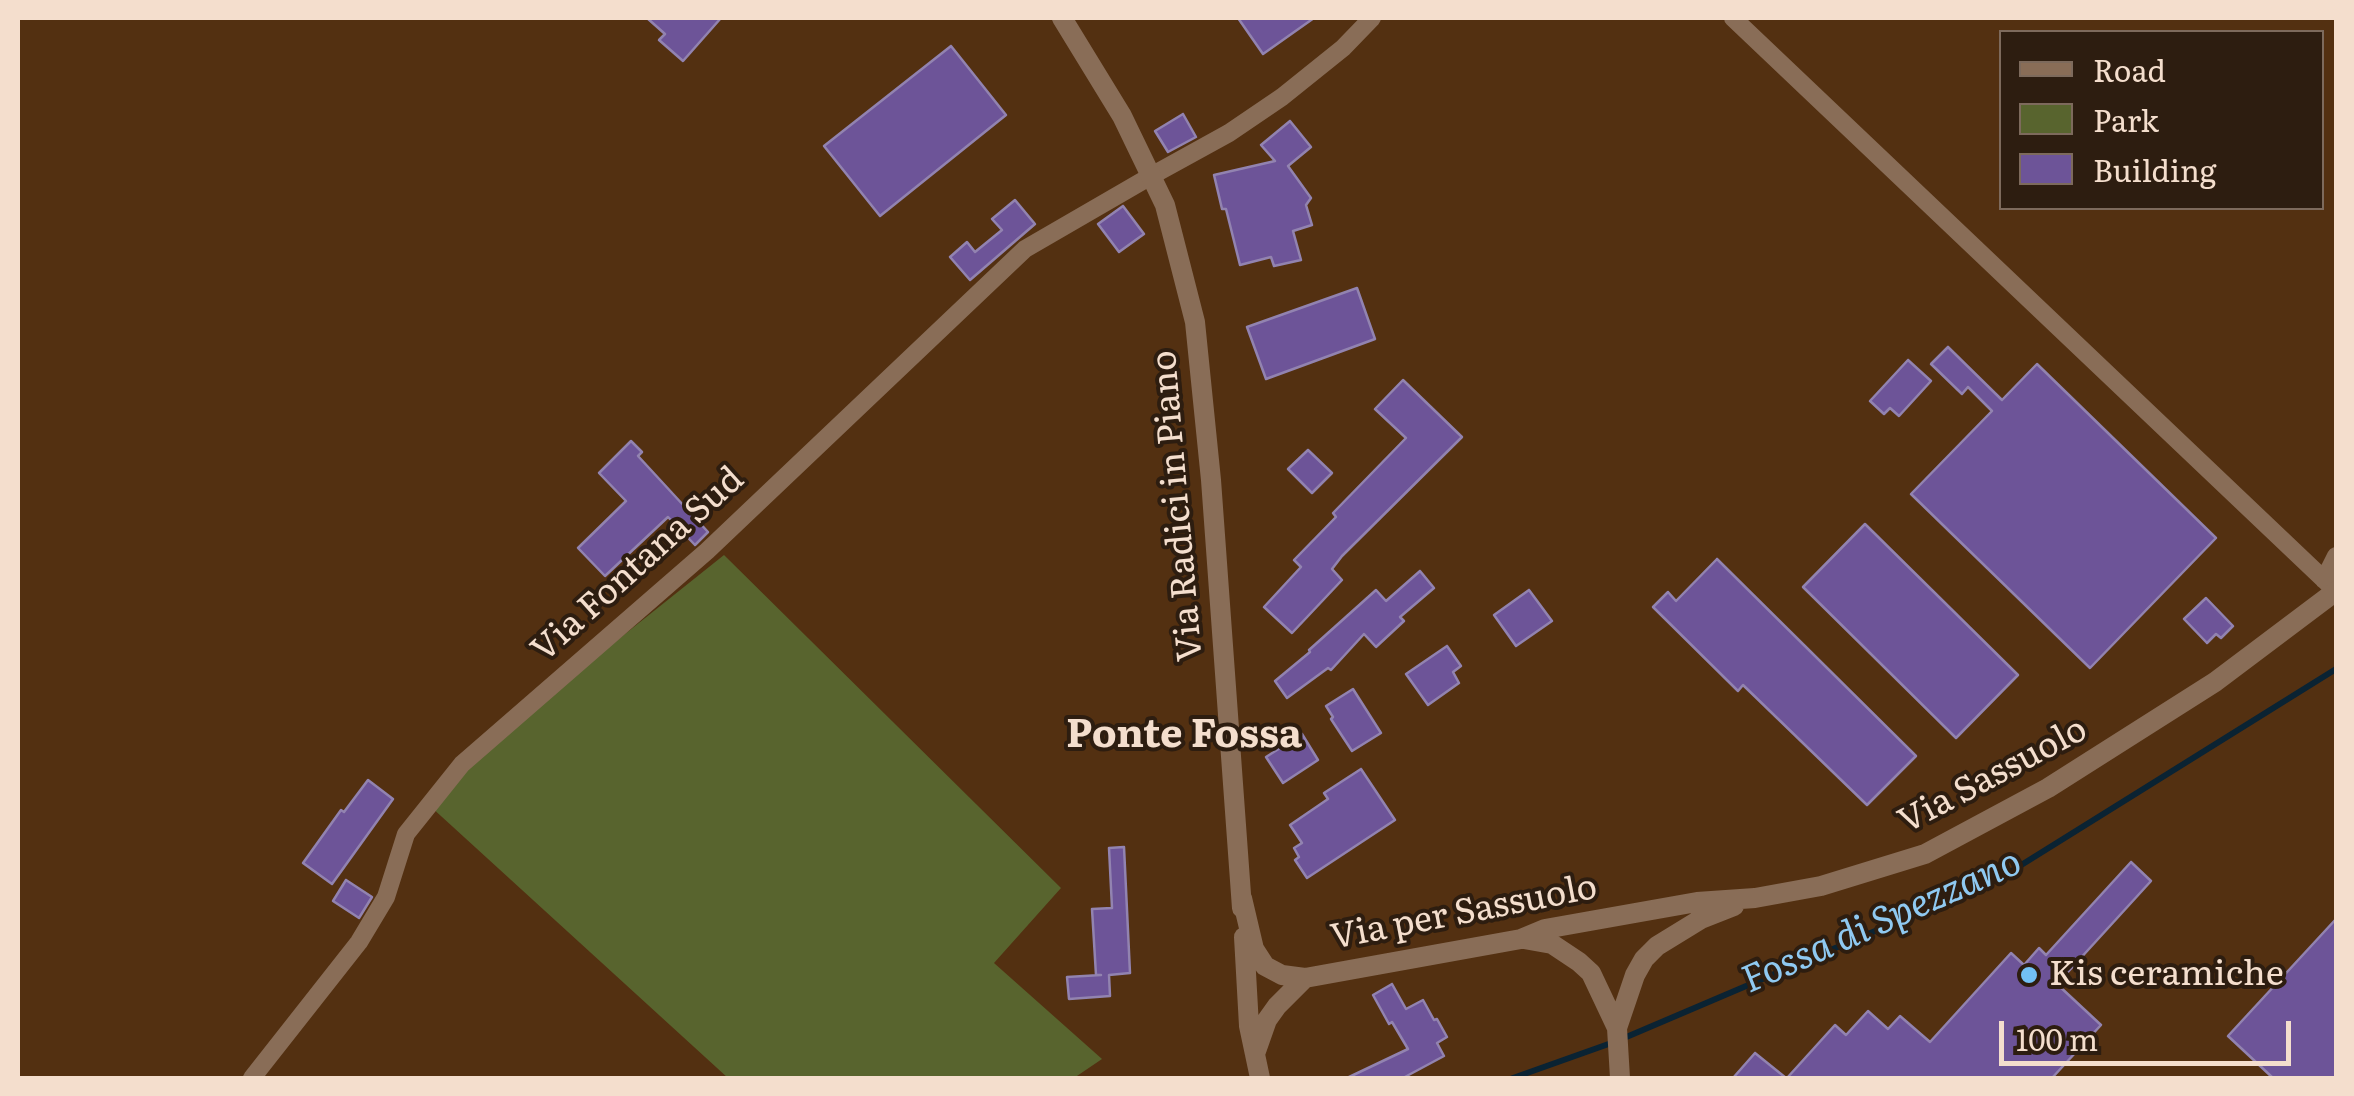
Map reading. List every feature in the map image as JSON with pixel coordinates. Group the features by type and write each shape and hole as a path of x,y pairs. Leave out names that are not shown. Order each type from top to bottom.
{"street":[{"name":"Via Radici in Piano","path":"1062,18 1122,116 1165,205 1195,322 1211,480 1249,1026 1260,1078"},
{"name":"Via Fontana Sud","path":"252,1078 359,942 386,898 406,834 462,764 707,551 1025,249 1229,134 1343,48 1372,18"},
{"path":"1733,18 2332,588"},
{"path":"2332,588 2336,556"},
{"name":"Via Sassuolo","path":"1636,913 1821,886 1925,854 2048,788 2215,682 2332,588"},
{"path":"1242,898 1254,949 1265,966 1282,975 1305,978"},
{"path":"1617,1022 1635,974 1657,946 1701,919 1755,898"},
{"name":"Via per Sassuolo","path":"1305,978 1521,939 1545,929 1636,913"},
{"path":"1521,939 1552,944 1591,973 1617,1022 1627,1076"},
{"path":"1254,1054 1276,1006 1305,978"}],"green space":[{"path":"724,555 1061,888 994,963 1102,1059 1074,1078 728,1078 430,806 466,761"}],"building":[{"path":"647,18 721,18 683,61 659,40 665,34"},
{"path":"1238,18 1314,18 1263,54"},
{"path":"951,46 1006,115 880,216 824,146"},
{"path":"1183,114 1196,137 1168,152 1155,131"},
{"path":"1290,121 1311,147 1288,166 1311,198 1306,205 1312,225 1293,231 1301,260 1274,266 1271,257 1240,265 1214,175 1275,161 1261,145"},
{"path":"1015,200 1035,224 970,280 950,257 967,242 975,252 1002,230 992,219"},
{"path":"1123,206 1144,234 1119,252 1098,224"},
{"path":"1357,288 1375,339 1266,379 1247,327"},
{"path":"1948,347 2002,400 2037,364 2216,538 2090,668 1911,494 1992,411 1968,387 1962,394 1931,364"},
{"path":"1908,360 1931,381 1899,416 1890,408 1884,414 1870,401"},
{"path":"1403,380 1462,437 1342,556 1332,569 1342,580 1292,633 1264,607 1301,567 1294,560 1336,517 1333,513 1406,438 1375,409"},
{"path":"631,441 642,452 638,456 708,532 695,545 668,517 605,576 578,548 626,501 599,473"},
{"path":"1308,450 1332,473 1312,493 1288,469"},
{"path":"1865,524 2018,675 1956,738 1803,587"},
{"path":"1717,559 1916,756 1867,805 1743,685 1738,691 1653,607 1668,592 1676,601"},
{"path":"1420,571 1434,588 1400,617 1404,621 1376,647 1364,634 1331,670 1328,668 1287,698 1275,681 1376,590 1386,601"},
{"path":"1529,590 1552,621 1516,646 1494,615"},
{"path":"2206,598 2233,626 2221,638 2216,634 2207,643 2184,619"},
{"path":"1447,646 1461,666 1453,672 1459,683 1428,705 1406,674"},
{"path":"1353,689 1381,733 1352,751 1326,706"},
{"path":"1302,734 1318,760 1283,783 1266,757"},
{"path":"1361,769 1395,820 1307,878 1295,860 1299,857 1294,848 1302,843 1290,825 1328,799 1324,793"},
{"path":"368,780 393,799 332,884 303,863"},
{"path":"1124,847 1130,973 1109,975 1110,996 1069,999 1067,977 1101,975 1096,975 1092,909 1112,908 1109,848"},
{"name":"Kis ceramiche","path":"2131,862 2151,881 2057,984 2101,1025 2052,1078 1787,1078 1835,1025 1846,1035 1868,1011 1888,1029 1900,1016 1930,1042 2011,953 2024,965 2039,948 2046,955"},
{"path":"346,880 372,897 359,918 333,901"},
{"path":"2336,919 2336,1078 2273,1078 2228,1036"},
{"path":"1392,984 1406,1009 1423,1000 1434,1020 1437,1019 1447,1037 1437,1043 1444,1056 1403,1078 1347,1078 1408,1049 1373,995"},
{"path":"1755,1053 1786,1078 1733,1078"}],"waterway":[{"name":"Fossa di Spezzano","path":"1513,1078 1617,1041 2002,877 2336,669"}],"place":[{"name":"Kis ceramiche","path":"2029,975"}],"district":[{"name":"Ponte Fossa","path":"1184,735"}]}
